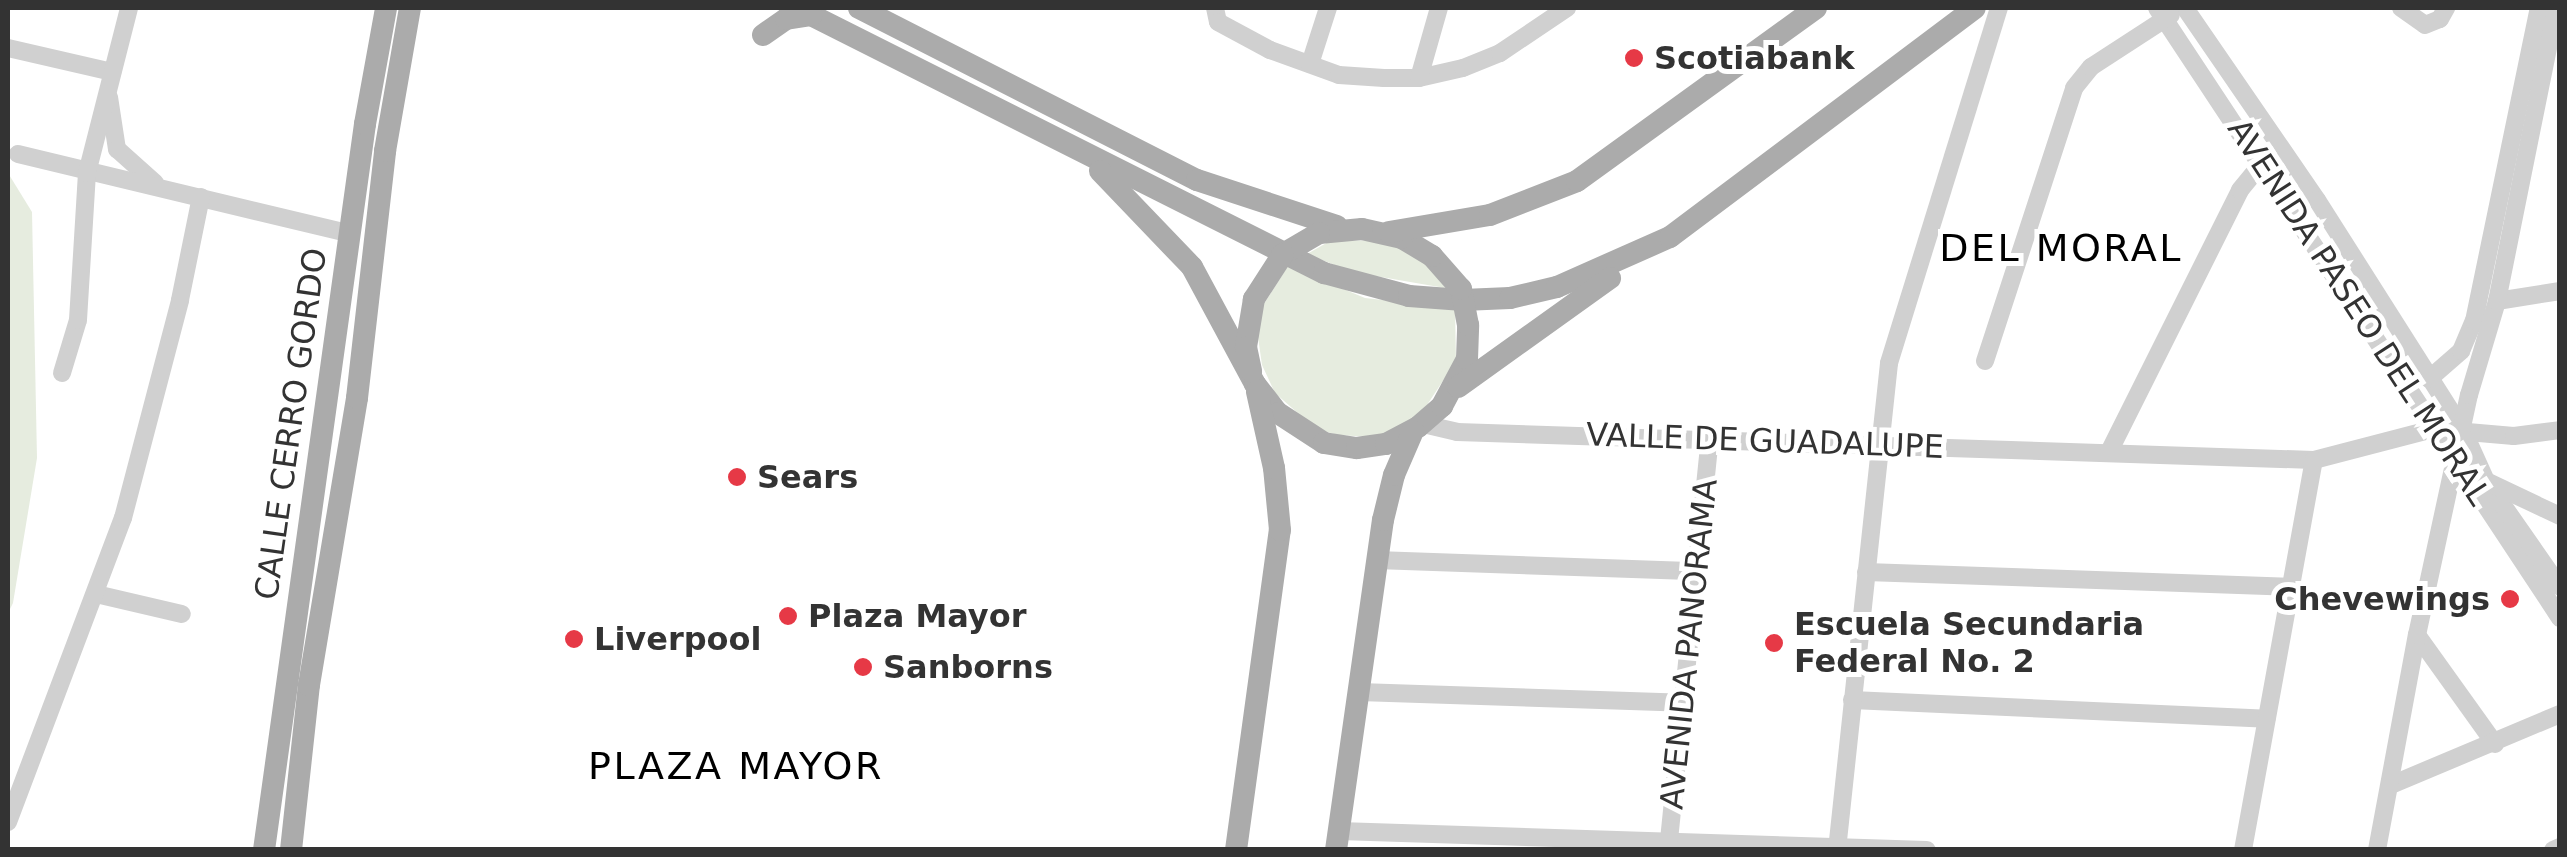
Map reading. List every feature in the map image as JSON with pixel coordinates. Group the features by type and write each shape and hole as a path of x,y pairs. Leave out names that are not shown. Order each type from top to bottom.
{"main road":[{"name":"CALLE CERRO GORDO","path":"264,850 350,234 386,8"},
{"name":"CALLE CERRO GORDO","path":"291,850 309,685 356,398 383,170 410,8"},
{"path":"859,8 1196,180 1286,212 1350,229 1384,232 1490,215 1577,181 1816,8"},
{"path":"1337,840 1376,560 1394,475 1418,427 1451,392 1670,237 1975,8"},
{"path":"764,35 780,22 805,11 1283,254 1367,287 1464,300 1510,298 1557,287 1670,237"},
{"path":"1074,148 1123,190 1192,267 1253,377 1278,413 1324,442 1342,447 1379,445 1418,427"},
{"path":"1236,850 1280,530 1274,468 1246,347 1254,299 1283,254 1319,233 1350,229"},
{"path":"1384,232 1432,256 1456,280 1464,300 1467,359 1451,392"}],"street":[{"path":"62,373 78,320 88,173 130,8"},
{"path":"1215,8 1214,17 1227,29 1339,75 1419,78 1500,53 1566,8"},
{"path":"1310,64 1328,8"},
{"path":"1419,78 1439,8"},
{"path":"1838,847 1889,363 1999,8"},
{"path":"1985,360 2074,88 2091,68 2161,13 2184,8"},
{"name":"AVENIDA PASEO DEL MORAL","path":"2184,8 2350,254 2462,430 2486,481 2560,587"},
{"path":"2401,8 2424,26 2440,19 2446,8"},
{"path":"2428,379 2454,359 2468,338 2539,8"},
{"path":"2377,850 2417,635 2454,463 2497,301 2556,8"},
{"name":"AVENIDA PASEO DEL MORAL","path":"2161,13 2274,181 2454,463 2560,618"},
{"path":"8,48 112,72"},
{"path":"108,92 118,149 159,186"},
{"path":"2109,452 2240,190 2260,162 2281,148"},
{"path":"18,154 350,234"},
{"path":"2503,175 2523,178"},
{"path":"2274,181 2289,183 2332,240 2350,254"},
{"path":"8,822 96,594 140,460 189,263 200,197"},
{"path":"2497,301 2560,290"},
{"name":"VALLE DE GUADALUPE","path":"1418,427 1457,432 2314,460 2433,429 2514,436 2560,430"},
{"name":"AVENIDA PANORAMA","path":"1668,847 1710,438"},
{"path":"2243,850 2314,460"},
{"path":"2486,481 2560,516"},
{"path":"1376,560 1696,571"},
{"path":"1866,572 2292,587"},
{"path":"96,594 182,614"},
{"path":"2417,635 2495,744"},
{"path":"1358,692 1683,702"},
{"path":"1852,700 2267,720"},
{"path":"2391,784 2560,714"},
{"path":"1337,840 1927,850"}],"shaded area":[{"path":"8,173 32,212 37,458 13,603 8,613"},
{"path":"1386,240 1434,268 1445,288 1352,272 1307,254 1330,241"},
{"path":"1288,266 1365,298 1455,308 1456,361 1427,405 1402,428 1372,437 1316,429 1275,393 1262,365 1258,337 1262,307"}],"place":[{"name":"Scotiabank","path":"1634,58"},
{"name":"Sears","path":"737,477"},
{"name":"Chevewings","path":"2510,599"},
{"name":"Plaza Mayor","path":"788,616"},
{"name":"Liverpool","path":"574,639"},
{"name":"Escuela Secundaria Federal No. 2","path":"1774,643"},
{"name":"Sanborns","path":"863,667"}],"district":[{"name":"DEL MORAL","path":"2061,249"},
{"name":"PLAZA MAYOR","path":"736,767"}]}
